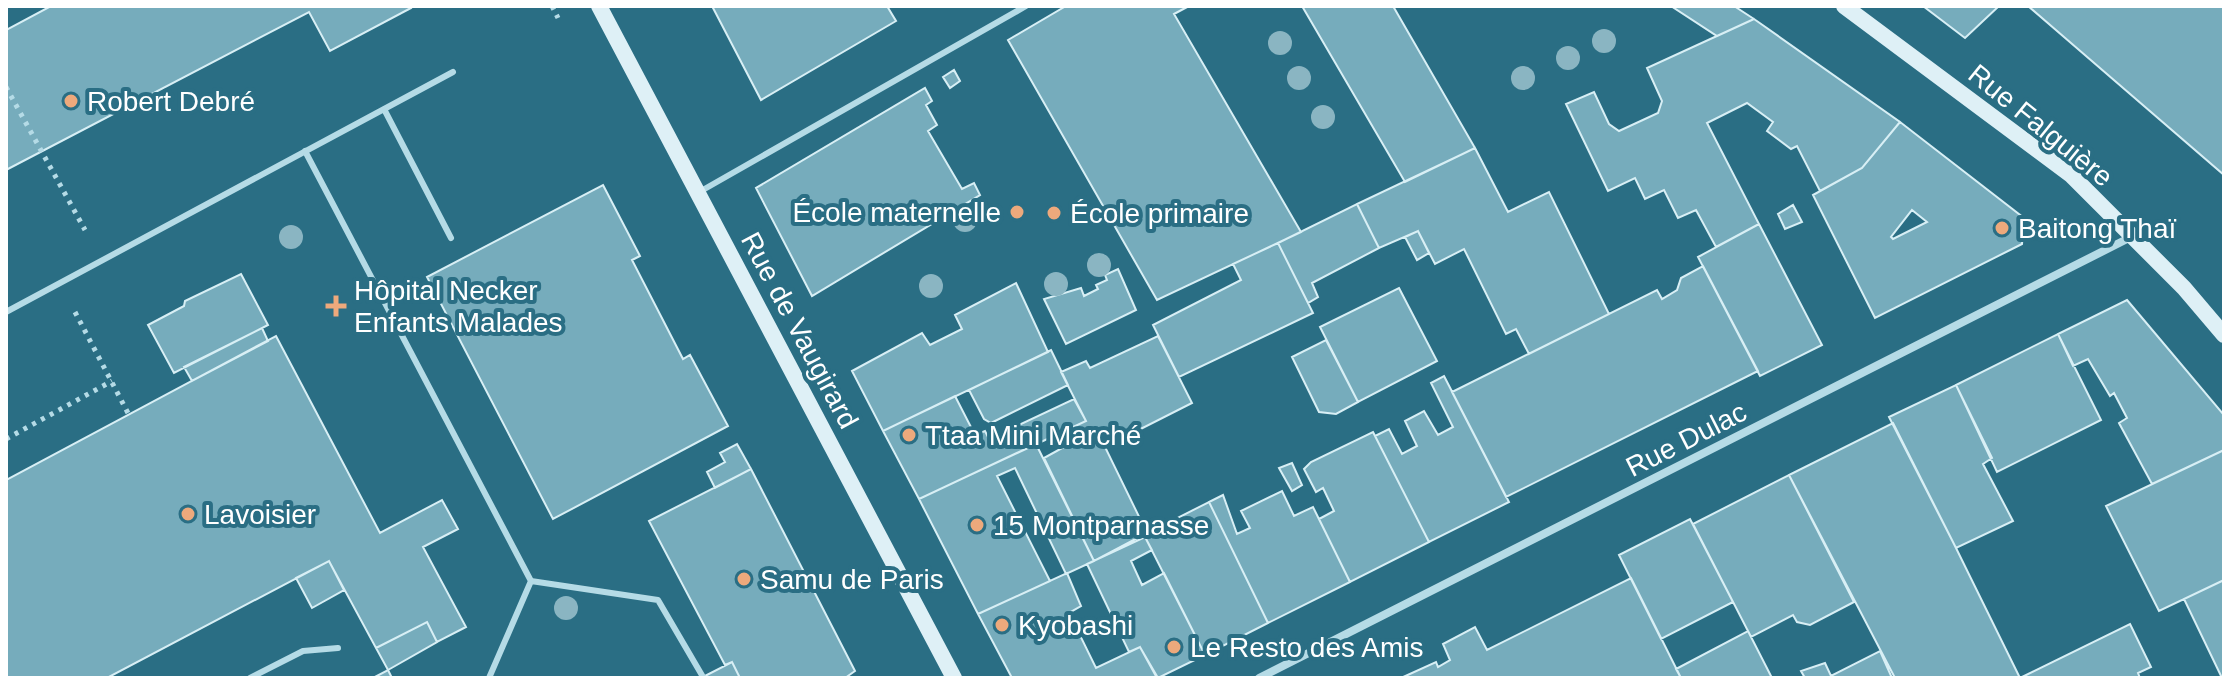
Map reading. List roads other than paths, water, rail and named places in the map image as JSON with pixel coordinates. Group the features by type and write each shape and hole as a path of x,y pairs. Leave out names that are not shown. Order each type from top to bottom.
{"main road":[{"name":"Rue de Vaugirard","path":"599,6 954,678"},
{"name":"Rue Falguière","path":"1844,6 2071,175 2184,288 2224,335"}],"street":[{"name":"Rue Dulac","path":"1259,678 2131,237"}],"lane":[{"path":"697,192 1026,6"},
{"path":"6,312 453,72"},
{"path":"384,109 451,238"},
{"path":"305,151 531,581"},
{"path":"531,581 658,600 703,677"},
{"path":"489,678 531,581"},
{"path":"250,678 303,651 338,648"}],"place":[{"name":"Robert Debré","path":"71,101"},
{"name":"École maternelle","path":"1017,212"},
{"name":"École primaire","path":"1054,213"},
{"name":"Baitong Thaï","path":"2002,228"},
{"name":"Hôpital Necker Enfants Malades","path":"336,306"},
{"name":"Ttaa Mini Marché","path":"909,435"},
{"name":"Lavoisier","path":"188,514"},
{"name":"15 Montparnasse","path":"977,525"},
{"name":"Samu de Paris","path":"744,579"},
{"name":"Kyobashi","path":"1002,625"},
{"name":"Le Resto des Amis","path":"1174,647"}]}
